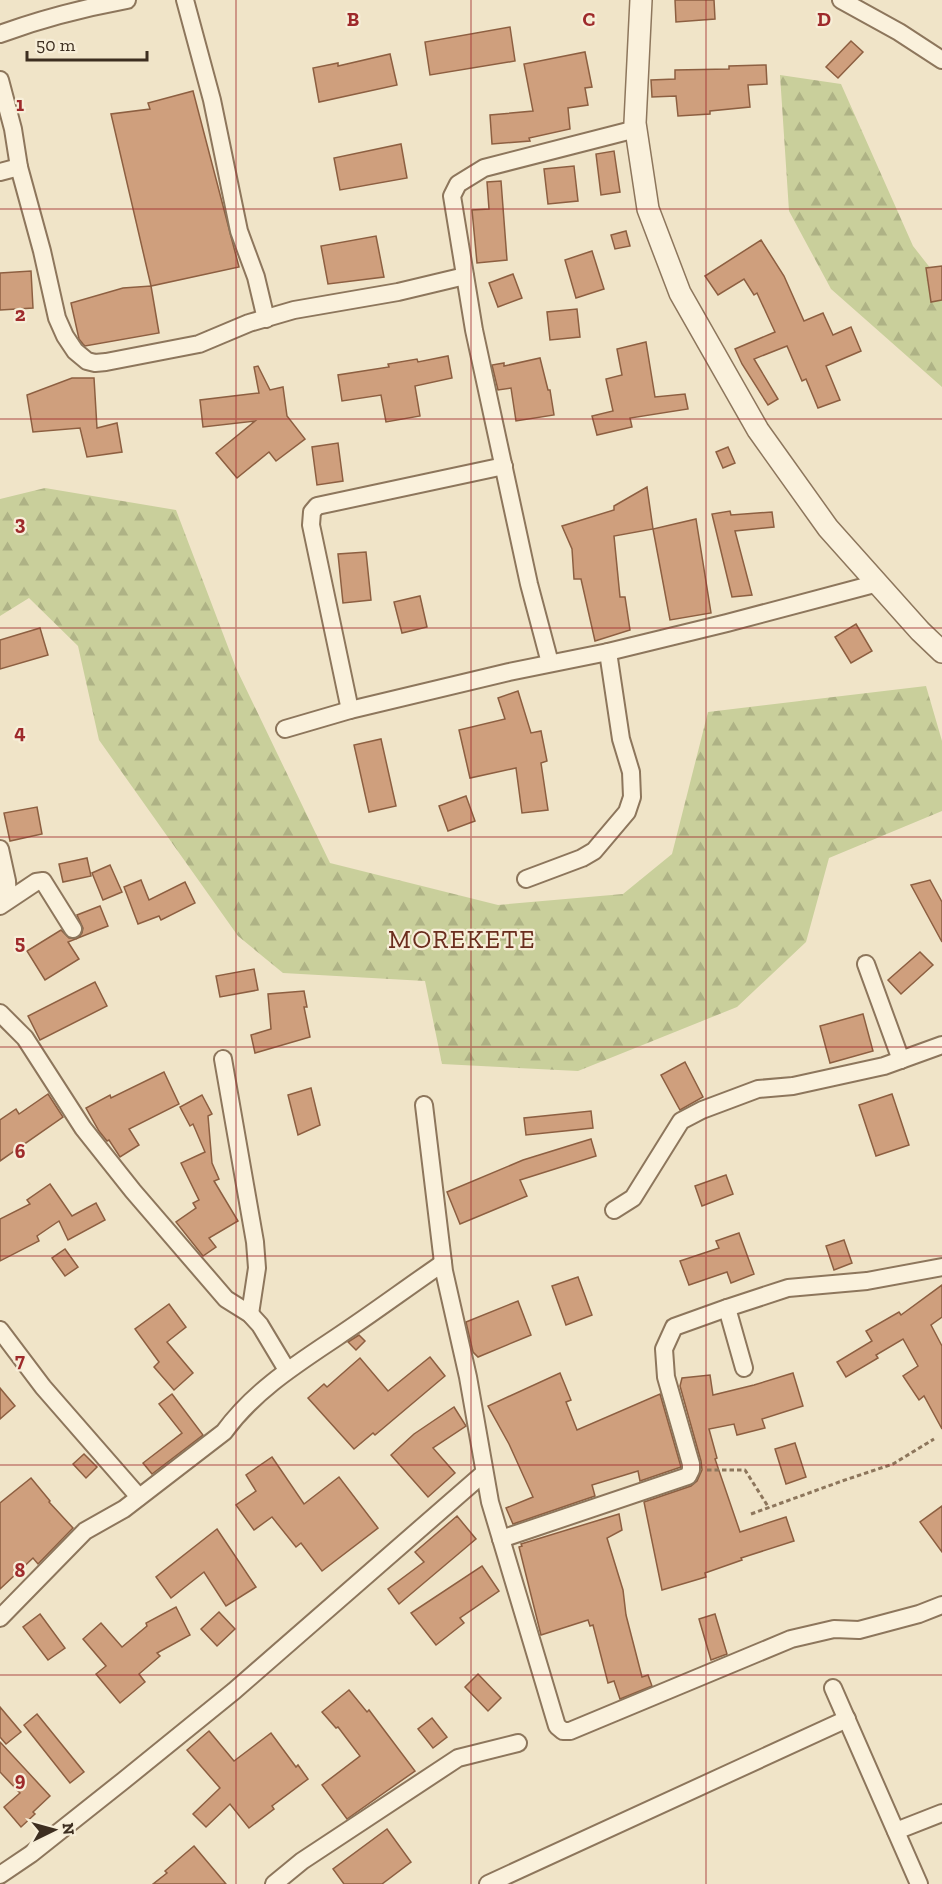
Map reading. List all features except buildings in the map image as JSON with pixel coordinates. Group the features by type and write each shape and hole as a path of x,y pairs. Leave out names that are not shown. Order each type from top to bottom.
{"street":[{"path":"0,34 23,25 127,0"},
{"path":"185,0 212,100 237,221 256,277 266,319"},
{"path":"641,0 636,129 648,209 680,293 758,430 828,528 920,631 942,652"},
{"path":"841,0 899,32 942,60"},
{"path":"0,80 57,318 75,351 87,361 106,362 187,348 249,324 294,310 398,292 465,276"},
{"path":"550,663 529,584 474,330 452,196 458,184 484,168 636,129"},
{"path":"0,171 19,167"},
{"path":"351,710 326,606 311,525 312,512 317,506 504,466"},
{"path":"285,729 351,710 550,663 608,652 878,583"},
{"path":"526,879 582,858 594,850 627,812 632,797 632,772 621,739 608,652"},
{"path":"0,849 7,881 4,903"},
{"path":"4,903 36,882 43,881 73,929"},
{"path":"866,964 900,1060"},
{"path":"0,1013 25,1038 83,1128 132,1191 226,1299 250,1314 260,1325 287,1370"},
{"path":"614,1210 633,1198 681,1121 702,1110 758,1089 793,1086 884,1066 942,1045"},
{"path":"223,1059 255,1242 257,1268 250,1314"},
{"path":"424,1105 443,1263 468,1377 484,1473 501,1539 557,1726 563,1731 570,1731 791,1639 834,1629 859,1630 919,1614 942,1605"},
{"path":"0,1618 85,1531 124,1509 224,1432 234,1418 287,1370 443,1263"},
{"path":"501,1539 688,1476 691,1470 666,1377 664,1349 674,1327 788,1288 876,1280 942,1267"},
{"path":"727,1308 744,1368"},
{"path":"0,1330 43,1387 139,1497"},
{"path":"0,1875 31,1854 114,1789 234,1691 484,1473"},
{"path":"833,1688 919,1884"},
{"path":"488,1884 520,1878 847,1719"},
{"path":"274,1884 302,1861 458,1758 518,1743"},
{"path":"896,1832 942,1813"}],"path":[{"path":"752,1514 842,1480 893,1464 934,1439"},
{"path":"691,1470 745,1470 768,1508"}],"green space":[{"path":"780,75 841,84 913,246 942,283 942,387 831,289 789,211"},
{"path":"45,488 176,510 236,668 330,863 498,905 623,894 672,854 708,712 926,686 942,741 942,811 829,858 806,942 737,1007 578,1071 442,1064 425,981 283,973 238,936 99,740 78,646 29,598 0,616 0,499"}],"district":[{"name":"MOREKETE","path":"462,939"}]}
